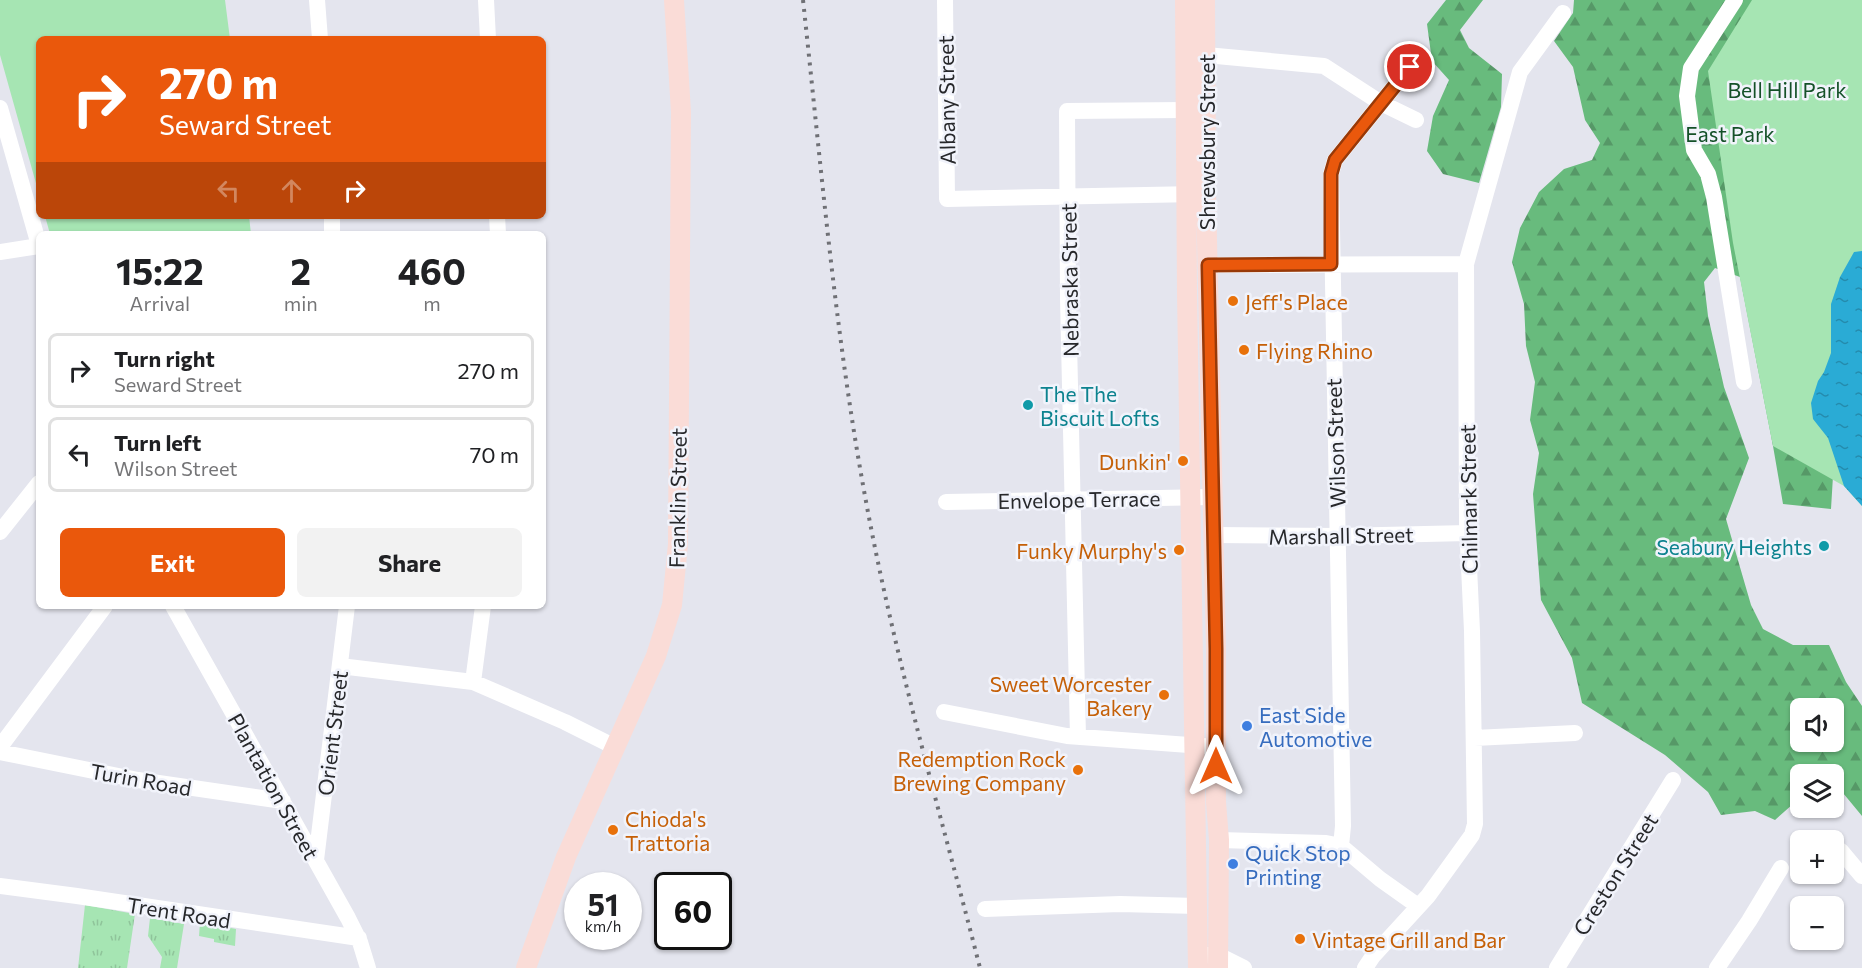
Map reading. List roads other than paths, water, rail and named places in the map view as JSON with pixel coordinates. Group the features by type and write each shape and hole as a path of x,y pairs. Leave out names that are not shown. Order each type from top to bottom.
{"main road":[{"name":"Franklin Street","path":"526,968 566,857 656,656 672,605 678,544 681,112 674,0"},
{"name":"Shrewsbury Street","path":"1185,0 1198,961"},
{"name":"Shrewsbury Street","path":"1205,0 1216,802 1219,840 1218,961"}],"street":[{"path":"317,0 320,36"},
{"path":"486,0 488,36"},
{"name":"Albany Street","path":"945,0 947,199 1067,197"},
{"path":"1735,0 1691,68 1687,96 1694,150 1708,174 1714,197 1744,382"},
{"name":"Chilmark Street","path":"1365,968 1418,906 1472,835 1476,824 1468,533 1466,264 1520,72 1563,14"},
{"path":"1206,55 1324,66 1381,103 1416,120"},
{"name":"Wilson Street","path":"1341,846 1343,826 1339,536 1331,264 1331,174 1335,160 1410,67"},
{"path":"0,108 36,234"},
{"name":"Nebraska Street","path":"1078,737 1072,500 1067,111 1185,111"},
{"path":"1067,197 1206,194"},
{"path":"0,252 36,246"},
{"path":"1208,265 1466,264"},
{"path":"0,532 36,487"},
{"name":"Envelope Terrace","path":"946,502 1211,497"},
{"name":"Marshall Street","path":"1214,535 1339,536 1468,533"},
{"path":"0,747 103,609"},
{"name":"Plantation Street","path":"175,609 316,860 358,938 368,968"},
{"name":"Orient Street","path":"316,860 347,609"},
{"path":"473,682 483,609"},
{"path":"340,666 473,682 565,722 615,747"},
{"path":"944,712 1078,737 1216,747"},
{"path":"1474,738 1575,733"},
{"name":"Turin Road","path":"0,752 138,780 283,801"},
{"name":"Creston Street","path":"1557,968 1673,780"},
{"path":"1219,840 1326,843 1341,846 1380,879 1418,906"},
{"path":"1844,855 1862,876"},
{"path":"1717,968 1781,868"},
{"name":"Trent Road","path":"0,886 358,938"},
{"path":"985,909 1116,904 1197,906"},
{"path":"1198,961 1218,961 1244,968"}],"water":[{"path":"1862,251 1862,506 1844,486 1828,438 1813,419 1811,403 1831,353 1831,304 1840,277 1854,252"}],"railway":[{"path":"803,0 837,311 865,496 918,733 980,968"}],"place":[{"name":"Jeff's Place","path":"1233,301"},
{"name":"Flying Rhino","path":"1244,350"},
{"name":"The The Biscuit Lofts","path":"1028,405"},
{"name":"Dunkin'","path":"1183,461"},
{"name":"Seabury Heights","path":"1824,546"},
{"name":"Funky Murphy's","path":"1179,550"},
{"name":"Sweet Worcester Bakery","path":"1164,695"},
{"name":"East Side Automotive","path":"1247,726"},
{"name":"Redemption Rock Brewing Company","path":"1078,770"},
{"name":"Chioda's Trattoria","path":"613,830"},
{"name":"Quick Stop Printing","path":"1233,864"},
{"name":"Vintage Grill and Bar","path":"1300,939"}],"park label":[{"name":"Bell Hill Park","path":"1787,89"},
{"name":"East Park","path":"1730,133"}]}
